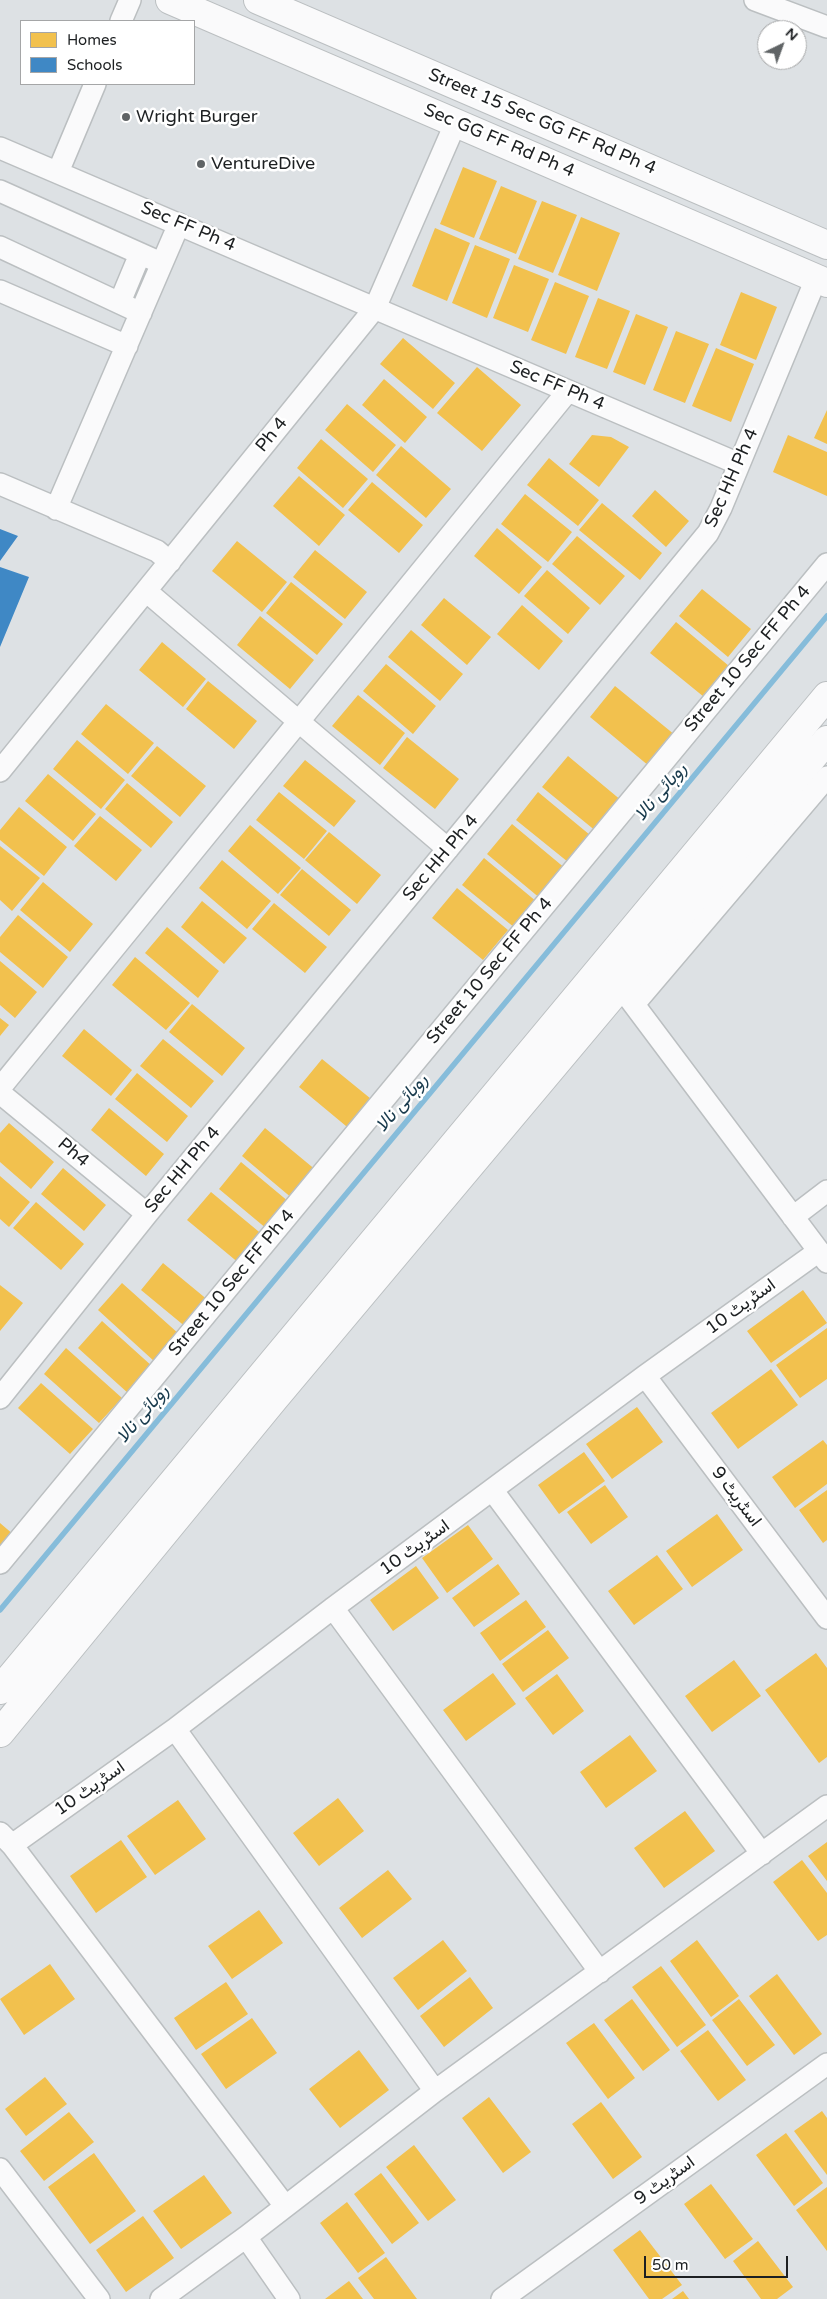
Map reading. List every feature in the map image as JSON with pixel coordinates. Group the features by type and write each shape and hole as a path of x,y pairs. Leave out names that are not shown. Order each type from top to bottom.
{"main road":[{"name":"Sec GG FF Rd Ph 4","path":"170,0 822,281"},
{"name":"Street 15 Sec GG FF Rd Ph 4","path":"258,0 827,245"},
{"path":"0,1690 827,696"},
{"path":"0,1734 274,1399 628,995 798,792 827,740"}],"street":[{"path":"121,20 130,0"},
{"path":"755,0 827,27"},
{"path":"58,172 95,85"},
{"path":"375,308 456,122"},
{"name":"Sec FF Ph 4","path":"0,148 739,464"},
{"path":"0,191 161,263"},
{"path":"56,509 179,224"},
{"path":"0,247 141,313"},
{"path":"120,302 140,254"},
{"name":"Sec HH Ph 4","path":"0,1398 147,1214 708,533 721,508 822,281"},
{"path":"0,291 127,346"},
{"name":"Ph 4","path":"0,771 375,308"},
{"path":"0,1088 568,391"},
{"path":"0,484 157,551 170,562"},
{"name":"Street 10 Sec FF Ph 4","path":"0,1563 827,564"},
{"path":"146,591 448,849"},
{"path":"798,792 827,777"},
{"path":"628,995 823,1256"},
{"name":"Ph4","path":"0,1093 147,1214"},
{"path":"793,1216 827,1191"},
{"name":"اسٹریٹ 10","path":"6,1839 175,1729 333,1608 493,1491 645,1376 823,1256"},
{"name":"اسٹریٹ 9","path":"645,1376 827,1618"},
{"path":"493,1491 762,1854"},
{"path":"333,1608 600,1972"},
{"path":"175,1729 435,2091"},
{"path":"161,2299 246,2237 435,2091 827,1806"},
{"path":"6,1839 285,2206"},
{"name":"اسٹریٹ 9","path":"502,2299 827,2064"},
{"path":"0,2169 99,2299"},
{"path":"246,2237 290,2299"}],"building: Homes":[{"path":"463,167 497,181 474,238 440,224"},
{"path":"501,186 537,201 516,254 479,239"},
{"path":"542,201 577,215 553,273 518,259"},
{"path":"581,217 620,233 597,291 558,275"},
{"path":"435,228 470,243 447,301 412,286"},
{"path":"475,245 510,259 487,318 452,303"},
{"path":"514,265 549,279 528,332 493,318"},
{"path":"555,282 589,296 566,354 531,340"},
{"path":"741,292 777,307 756,360 720,345"},
{"path":"598,298 630,311 607,369 575,357"},
{"path":"636,314 668,327 645,385 613,372"},
{"path":"676,331 709,344 685,403 653,390"},
{"path":"403,338 455,383 433,409 380,364"},
{"path":"716,348 754,364 731,422 692,406"},
{"path":"477,367 521,405 482,451 437,413"},
{"path":"384,379 427,417 405,443 362,405"},
{"path":"347,404 396,445 373,472 325,430"},
{"path":"827,410 827,444 814,438"},
{"path":"592,435 611,437 629,447 599,487 569,464"},
{"path":"788,435 827,452 827,496 773,472"},
{"path":"321,439 368,479 343,508 297,468"},
{"path":"401,446 451,489 426,518 376,475"},
{"path":"549,458 599,500 578,526 527,485"},
{"path":"299,476 345,515 319,546 273,506"},
{"path":"372,482 423,525 399,553 348,510"},
{"path":"655,490 689,521 666,547 632,516"},
{"path":"525,494 572,532 548,562 501,524"},
{"path":"602,503 662,553 640,580 579,530"},
{"path":"497,528 542,567 519,594 474,556"},
{"path":"577,536 625,576 600,605 552,564"},
{"path":"237,541 287,582 262,612 212,571"},
{"path":"315,550 367,592 345,619 293,577"},
{"path":"547,570 590,608 568,634 524,596"},
{"path":"291,582 343,624 317,655 266,613"},
{"path":"702,589 751,629 728,657 679,616"},
{"path":"444,598 491,637 467,665 421,625"},
{"path":"522,605 563,641 539,670 497,634"},
{"path":"260,616 314,660 290,689 237,645"},
{"path":"676,622 729,666 704,697 650,653"},
{"path":"411,630 463,674 440,701 388,657"},
{"path":"162,642 206,679 183,707 139,670"},
{"path":"386,664 436,706 413,734 363,691"},
{"path":"208,681 257,721 234,749 186,709"},
{"path":"615,686 675,735 649,766 590,717"},
{"path":"358,695 405,733 380,765 332,726"},
{"path":"106,704 154,743 128,774 81,734"},
{"path":"407,737 459,779 435,809 383,768"},
{"path":"77,740 125,780 101,809 53,769"},
{"path":"157,746 206,786 180,817 131,776"},
{"path":"568,756 622,801 597,832 542,787"},
{"path":"305,760 356,801 334,827 283,786"},
{"path":"48,774 96,814 73,841 25,801"},
{"path":"127,783 173,822 151,848 105,809"},
{"path":"279,792 327,831 304,859 256,820"},
{"path":"538,792 590,835 568,862 516,820"},
{"path":"19,807 67,847 44,876 0,840 0,830"},
{"path":"100,816 142,850 116,881 74,846"},
{"path":"512,824 566,869 541,899 487,854"},
{"path":"250,825 301,868 278,894 228,851"},
{"path":"329,832 381,875 357,904 305,860"},
{"path":"0,846 40,878 12,911 0,900"},
{"path":"484,858 537,902 515,928 462,885"},
{"path":"222,860 271,901 247,929 199,888"},
{"path":"302,869 351,910 329,936 280,895"},
{"path":"43,882 93,924 70,952 20,910"},
{"path":"457,888 508,930 483,960 432,918"},
{"path":"202,901 247,938 224,964 181,927"},
{"path":"274,903 327,947 305,973 252,929"},
{"path":"18,915 68,957 43,988 0,952 0,937"},
{"path":"167,927 219,971 198,998 145,953"},
{"path":"135,957 190,1003 166,1030 112,985"},
{"path":"0,961 37,992 15,1018 0,1005"},
{"path":"192,1004 245,1048 222,1076 169,1032"},
{"path":"0,1018 9,1025 0,1036"},
{"path":"84,1029 132,1070 111,1096 62,1056"},
{"path":"163,1039 214,1081 191,1108 140,1066"},
{"path":"322,1059 376,1103 352,1131 299,1087"},
{"path":"137,1073 188,1116 167,1142 115,1099"},
{"path":"109,1108 164,1154 146,1176 91,1130"},
{"path":"9,1123 54,1162 31,1189 0,1162 0,1133"},
{"path":"265,1128 317,1171 293,1199 242,1156"},
{"path":"241,1162 289,1202 267,1229 219,1189"},
{"path":"63,1168 106,1205 84,1231 41,1194"},
{"path":"0,1176 30,1202 9,1227 0,1219"},
{"path":"211,1192 264,1236 240,1264 187,1220"},
{"path":"36,1202 84,1244 61,1270 13,1228"},
{"path":"163,1263 209,1301 187,1328 141,1290"},
{"path":"122,1283 179,1334 155,1362 98,1310"},
{"path":"0,1285 23,1303 0,1331"},
{"path":"803,1290 827,1323 771,1363 747,1331"},
{"path":"102,1321 153,1367 129,1394 78,1348"},
{"path":"827,1328 827,1379 800,1398 776,1365"},
{"path":"66,1348 122,1398 99,1423 44,1374"},
{"path":"771,1369 798,1405 738,1449 711,1413"},
{"path":"41,1383 93,1429 70,1454 18,1408"},
{"path":"637,1407 663,1442 612,1479 586,1444"},
{"path":"823,1440 827,1445 827,1484 795,1508 772,1477"},
{"path":"584,1452 605,1481 559,1514 538,1485"},
{"path":"605,1485 628,1517 591,1544 567,1512"},
{"path":"827,1490 827,1540 823,1543 799,1510"},
{"path":"717,1514 743,1550 692,1587 666,1551"},
{"path":"0,1523 14,1535 0,1552"},
{"path":"468,1525 493,1559 447,1593 422,1558"},
{"path":"657,1555 683,1589 634,1625 608,1591"},
{"path":"498,1564 520,1594 474,1627 452,1598"},
{"path":"416,1566 439,1598 393,1631 370,1600"},
{"path":"526,1600 546,1627 500,1661 480,1633"},
{"path":"548,1630 569,1658 523,1692 502,1664"},
{"path":"816,1653 827,1668 827,1757 819,1763 765,1690"},
{"path":"734,1660 761,1696 712,1732 685,1696"},
{"path":"493,1673 516,1704 466,1741 443,1710"},
{"path":"557,1674 584,1711 553,1735 525,1698"},
{"path":"630,1735 657,1771 606,1808 580,1772"},
{"path":"338,1798 364,1831 319,1866 293,1833"},
{"path":"178,1800 206,1839 155,1875 127,1836"},
{"path":"685,1811 715,1851 664,1888 634,1848"},
{"path":"121,1840 147,1877 96,1913 70,1876"},
{"path":"827,1842 827,1881 808,1856"},
{"path":"802,1860 827,1893 827,1935 818,1941 773,1882"},
{"path":"388,1870 412,1899 362,1938 339,1908"},
{"path":"259,1910 283,1943 232,1979 208,1946"},
{"path":"443,1940 467,1971 418,2010 393,1978"},
{"path":"697,1940 739,1996 711,2017 670,1961"},
{"path":"50,1964 75,1999 24,2035 0,1999"},
{"path":"661,1966 706,2025 677,2047 632,1987"},
{"path":"777,1974 822,2034 794,2055 749,1996"},
{"path":"470,1977 493,2008 444,2047 420,2016"},
{"path":"226,1982 248,2014 196,2050 174,2018"},
{"path":"632,1999 670,2050 643,2071 604,2020"},
{"path":"739,1999 775,2045 747,2066 712,2020"},
{"path":"252,2018 277,2053 226,2089 201,2054"},
{"path":"594,2023 635,2078 608,2099 566,2043"},
{"path":"708,2030 746,2080 718,2101 680,2051"},
{"path":"359,2050 389,2090 340,2128 309,2089"},
{"path":"45,2077 67,2104 26,2136 5,2109"},
{"path":"489,2097 531,2152 503,2173 462,2118"},
{"path":"601,2102 642,2157 613,2179 572,2124"},
{"path":"822,2111 827,2118 827,2175 794,2131"},
{"path":"69,2112 94,2142 44,2181 20,2151"},
{"path":"786,2133 823,2183 794,2206 756,2155"},
{"path":"414,2145 456,2200 428,2221 386,2167"},
{"path":"94,2153 136,2211 90,2244 48,2187"},
{"path":"381,2173 419,2223 392,2244 354,2194"},
{"path":"204,2175 232,2213 181,2249 153,2211"},
{"path":"711,2184 753,2239 725,2259 684,2204"},
{"path":"827,2187 827,2251 796,2210"},
{"path":"347,2202 385,2253 358,2273 320,2223"},
{"path":"143,2216 174,2258 126,2292 96,2250"},
{"path":"640,2230 682,2285 662,2299 649,2299 613,2250"},
{"path":"758,2241 793,2287 777,2299 761,2299 733,2261"},
{"path":"386,2257 417,2299 374,2299 358,2278"},
{"path":"349,2281 363,2299 325,2299"},
{"path":"683,2291 689,2299 672,2299"}],"building: Schools":[{"path":"0,529 18,536 0,561"},
{"path":"0,567 29,577 0,647"}],"waterway":[{"name":"روہائی نالا","path":"0,1610 827,616"}],"place":[{"name":"Wright Burger","path":"126,117"},
{"name":"VentureDive","path":"201,164"}]}
